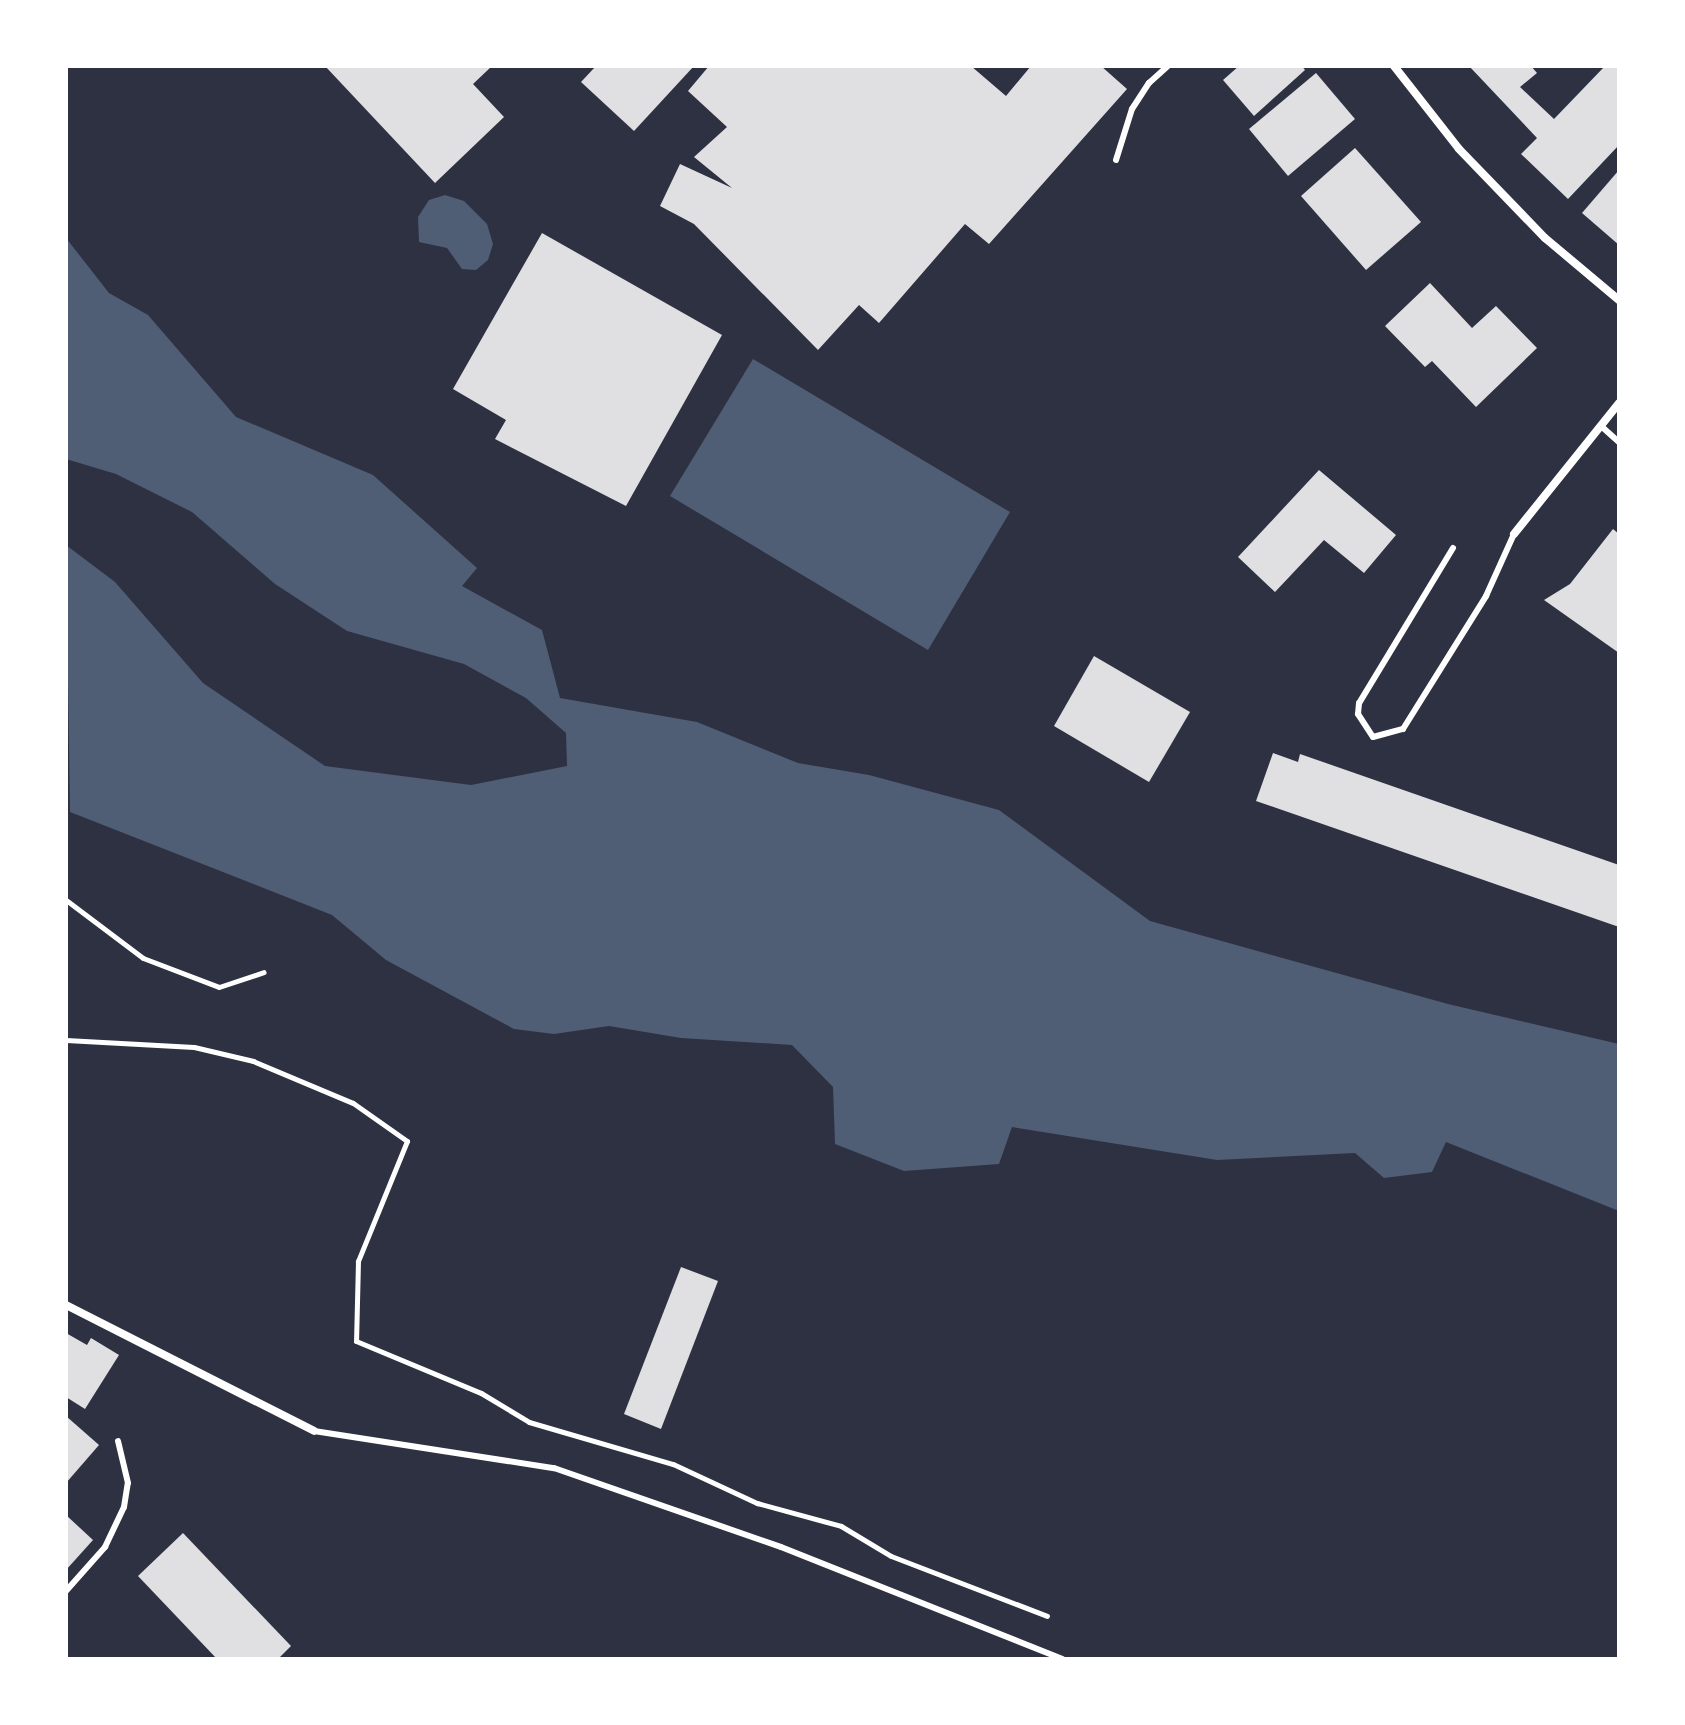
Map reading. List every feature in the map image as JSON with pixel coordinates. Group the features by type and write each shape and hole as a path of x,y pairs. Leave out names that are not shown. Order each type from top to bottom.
{"street":[{"path":"1394,66 1502,193 1545,238 1619,300"},
{"path":"1514,534 1619,403"},
{"path":"66,1305 314,1431"}],"lane":[{"path":"1116,160 1132,109 1149,83 1168,66"},
{"path":"1601,426 1619,442"},
{"path":"1453,548 1359,703 1358,714 1373,737 1403,729 1486,596 1514,534"},
{"path":"314,1431 554,1468 781,1547 1063,1659"},
{"path":"66,1591 105,1547 124,1507 128,1483 118,1441"}],"path":[{"path":"66,900 143,958 219,987 264,972"},
{"path":"66,1040 194,1047 253,1061 353,1103 407,1141 358,1261 356,1341 481,1393 529,1422 673,1464 757,1503 841,1526 891,1556 1047,1616"}],"water":[{"path":"445,195 464,201 487,224 493,244 488,260 476,270 462,269 447,248 419,242 418,217 429,200"},
{"path":"66,238 109,293 148,315 236,417 373,475 477,568 462,586 542,630 560,698 697,722 798,763 869,775 999,810 1150,921 1448,1004 1619,1044 1619,1211 1446,1142 1432,1172 1384,1178 1355,1153 1217,1160 1012,1127 999,1164 904,1171 835,1144 833,1087 792,1045 681,1038 609,1026 554,1034 514,1029 386,960 332,915 70,812 66,545 115,582 203,683 325,766 471,785 567,766 566,733 526,698 464,664 347,631 275,584 192,512 116,474 66,459"},
{"path":"753,359 1010,512 928,650 670,496"}],"building":[{"path":"325,66 492,66 473,84 504,117 435,183"},
{"path":"596,66 694,66 634,131 581,82"},
{"path":"709,66 971,66 1006,96 1031,66 1101,66 1127,89 989,244 965,224 879,323 859,305 818,350 694,224 660,206 680,164 732,188 694,157 727,127 688,91"},
{"path":"1239,66 1302,66 1305,70 1254,116 1223,80"},
{"path":"1469,66 1531,66 1537,73 1520,87 1554,119 1605,66 1619,66 1619,145 1568,199 1521,154 1537,138"},
{"path":"1316,73 1355,119 1288,176 1249,129"},
{"path":"1355,148 1421,222 1366,270 1301,196"},
{"path":"1619,170 1619,245 1582,213"},
{"path":"542,233 722,335 626,506 495,439 506,420 453,389"},
{"path":"1430,283 1472,328 1496,306 1537,348 1476,407 1432,361 1425,367 1385,326"},
{"path":"1319,470 1396,535 1364,573 1324,540 1275,592 1238,557"},
{"path":"1613,529 1619,534 1619,653 1544,600 1570,584"},
{"path":"1094,656 1190,712 1149,782 1054,726"},
{"path":"1273,753 1298,762 1300,754 1619,865 1619,927 1256,801"},
{"path":"681,1267 718,1281 661,1429 624,1414"},
{"path":"66,1333 87,1345 91,1338 119,1355 85,1409 66,1397"},
{"path":"66,1416 99,1445 66,1483"},
{"path":"66,1515 93,1540 66,1570"},
{"path":"183,1533 291,1646 278,1659 217,1659 138,1576"}]}
